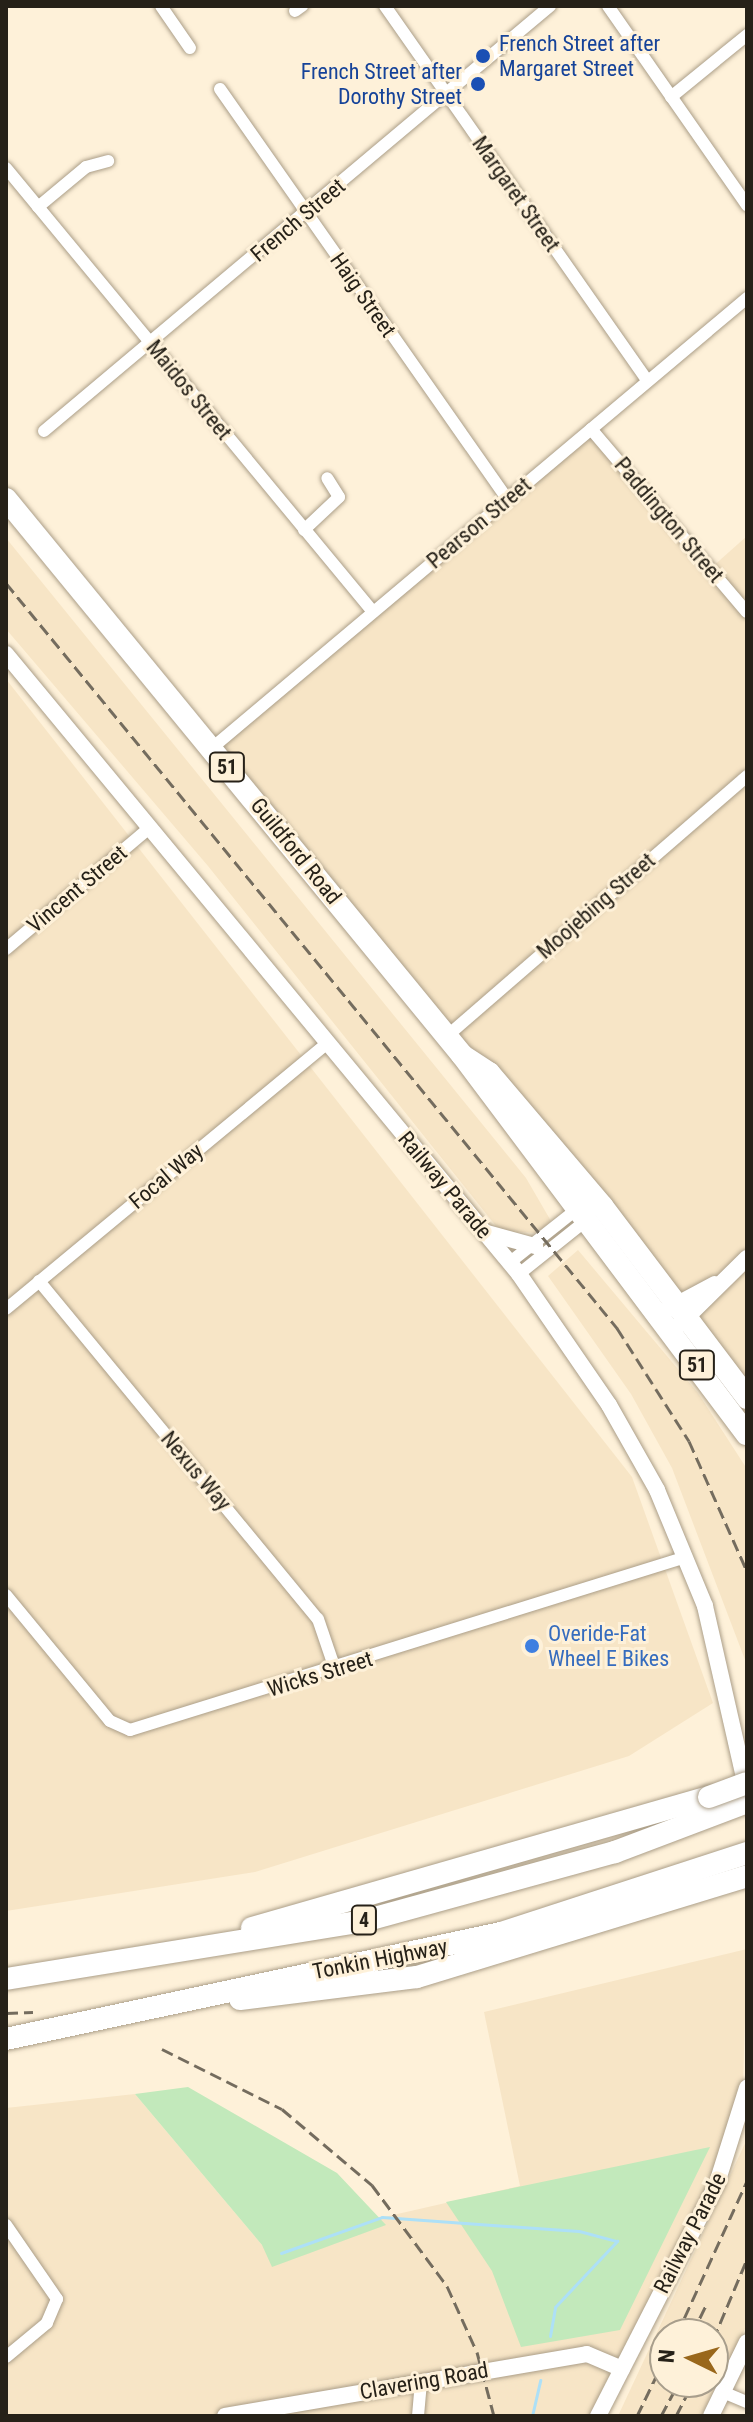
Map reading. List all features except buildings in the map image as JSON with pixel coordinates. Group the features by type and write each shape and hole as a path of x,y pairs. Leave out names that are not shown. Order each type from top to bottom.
{"highway":[{"name":"Guildford Road","path":"6,499 462,1055 489,1073 589,1208 675,1316 747,1398"},
{"name":"Guildford Road","path":"675,1316 747,1434"},
{"path":"710,1806 747,1783"},
{"path":"6,1979 123,1964 710,1806 747,1802"},
{"name":"Tonkin Highway","path":"6,2039 501,1933 716,1876 747,1853"},
{"path":"716,1876 747,1876"}],"street":[{"path":"161,6 190,48"},
{"name":"Margaret Street","path":"385,6 648,381"},
{"name":"French Street","path":"44,431 550,6"},
{"path":"608,6 747,205"},
{"path":"671,97 747,35"},
{"name":"Haig Street","path":"220,89 508,500"},
{"path":"38,207 86,167 108,161"},
{"name":"Maidos Street","path":"6,168 373,612"},
{"name":"Pearson Street","path":"212,748 746,300"},
{"name":"Paddington Street","path":"591,429 747,612"},
{"path":"304,530 339,497 327,478"},
{"name":"Railway Parade","path":"6,654 514,1268 616,1416 686,1557 731,1706 747,1792"},
{"name":"Moojebing Street","path":"447,1036 747,776"},
{"name":"Vincent Street","path":"6,949 148,829"},
{"name":"Focal Way","path":"6,1309 327,1043"},
{"path":"514,1268 535,1246 589,1208"},
{"path":"514,1268 589,1208"},
{"path":"482,1231 535,1246"},
{"path":"675,1316 747,1258"},
{"name":"Nexus Way","path":"39,1281 318,1619 335,1669"},
{"name":"Wicks Street","path":"6,1595 120,1729 147,1728 686,1557"},
{"name":"Railway Parade","path":"598,2416 717,2183 747,2088"},
{"path":"6,2225 54,2284 57,2299 47,2323 6,2357"},
{"path":"729,2380 747,2342"},
{"name":"Clavering Road","path":"225,2416 587,2354 622,2369"},
{"path":"418,2416 421,2381"},
{"path":"711,2416 720,2398"}],"shaded area":[{"path":"591,429 711,568 747,536 747,1398 212,748"},
{"path":"6,538 526,1178 551,1221 538,1233 500,1231 208,866 6,629"},
{"path":"6,679 632,1477 713,1703 629,1756 255,1872 6,1911"},
{"path":"578,1250 698,1393 747,1469 747,1665 672,1468 631,1394 548,1276"},
{"path":"747,1949 742,2122 597,2416 6,2416 6,2108 135,2094 262,2245 520,2186 484,2012"},
{"path":"747,2139 747,2325 729,2361 729,2318 664,2318"},
{"path":"649,2349 649,2398 710,2398 701,2416 618,2416"}],"green space":[{"path":"188,2087 337,2173 386,2225 272,2267 262,2245 135,2094"},
{"path":"710,2147 620,2330 521,2347 492,2271 446,2202"}],"waterway":[{"path":"281,2253 382,2217 579,2231 617,2241"},
{"path":"550,2336 555,2307 617,2241"},
{"path":"532,2416 540,2380"}],"railway":[{"path":"6,583 617,1328 689,1441 747,1571"},
{"path":"6,2013 33,2012"},
{"path":"162,2049 282,2109 372,2185 447,2286 477,2352 494,2416"},
{"path":"684,2318 747,2181"},
{"path":"722,2318 747,2259"},
{"path":"700,2318 707,2303"},
{"path":"637,2416 649,2391"},
{"path":"661,2416 671,2398"},
{"path":"676,2416 685,2398"}],"place":[{"name":"French Street after Margaret Street","path":"483,56"},
{"name":"French Street after Dorothy Street","path":"478,84"},
{"name":"Overide-Fat Wheel E Bikes","path":"532,1646"}]}
